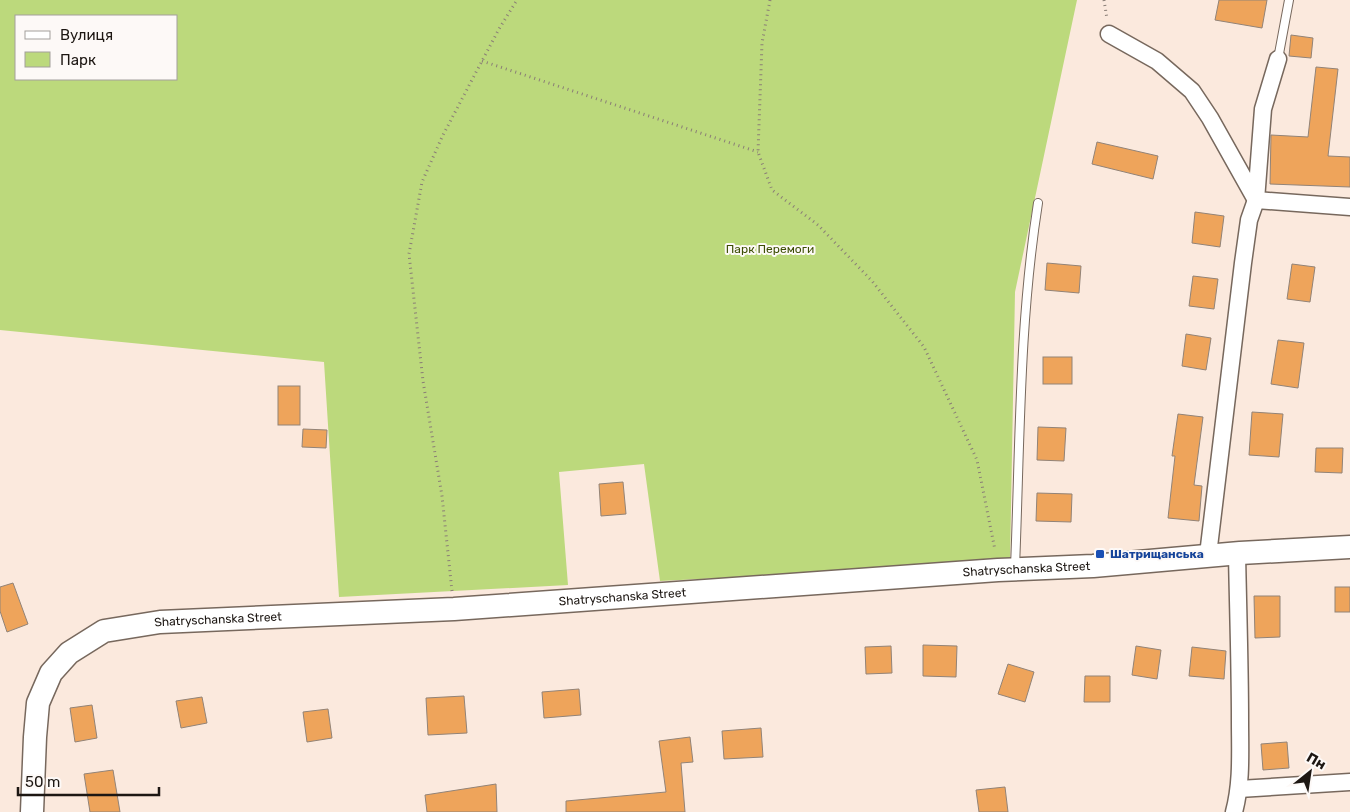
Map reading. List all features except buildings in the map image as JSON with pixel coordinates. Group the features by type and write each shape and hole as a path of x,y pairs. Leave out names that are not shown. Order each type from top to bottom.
{"street":[{"path":"1109,34 1156,61 1192,91 1210,118 1256,200"},
{"path":"1208,555 1242,263 1249,220 1256,200 1263,109 1278,59"},
{"path":"1256,200 1350,207"},
{"name":"Shatryschanska Street","path":"32,812 34,737 38,703 51,673 69,652 104,631 160,622 454,609 1006,570 1093,566 1208,555 1350,547"},
{"path":"1234,812 1239,789 1240,686 1237,553"},
{"path":"1239,789 1350,782"}],"lane":[{"path":"1278,59 1289,0"},
{"path":"1006,570 1029,259 1038,204"}],"path":[{"path":"454,609 442,496 423,381 409,254 422,182 442,137 499,29 517,0"},
{"path":"770,0 762,44 758,152 772,190 818,225 872,281 924,347 977,460 995,547 1006,570"},
{"path":"482,61 758,152"}],"green space":[{"name":"Парк Перемоги","path":"0,0 1077,0 1015,292 1010,561 660,581 644,464 559,472 568,585 339,597 324,362 0,330"}],"place":[{"name":"Шатрищанська","path":"1100,554"}]}
